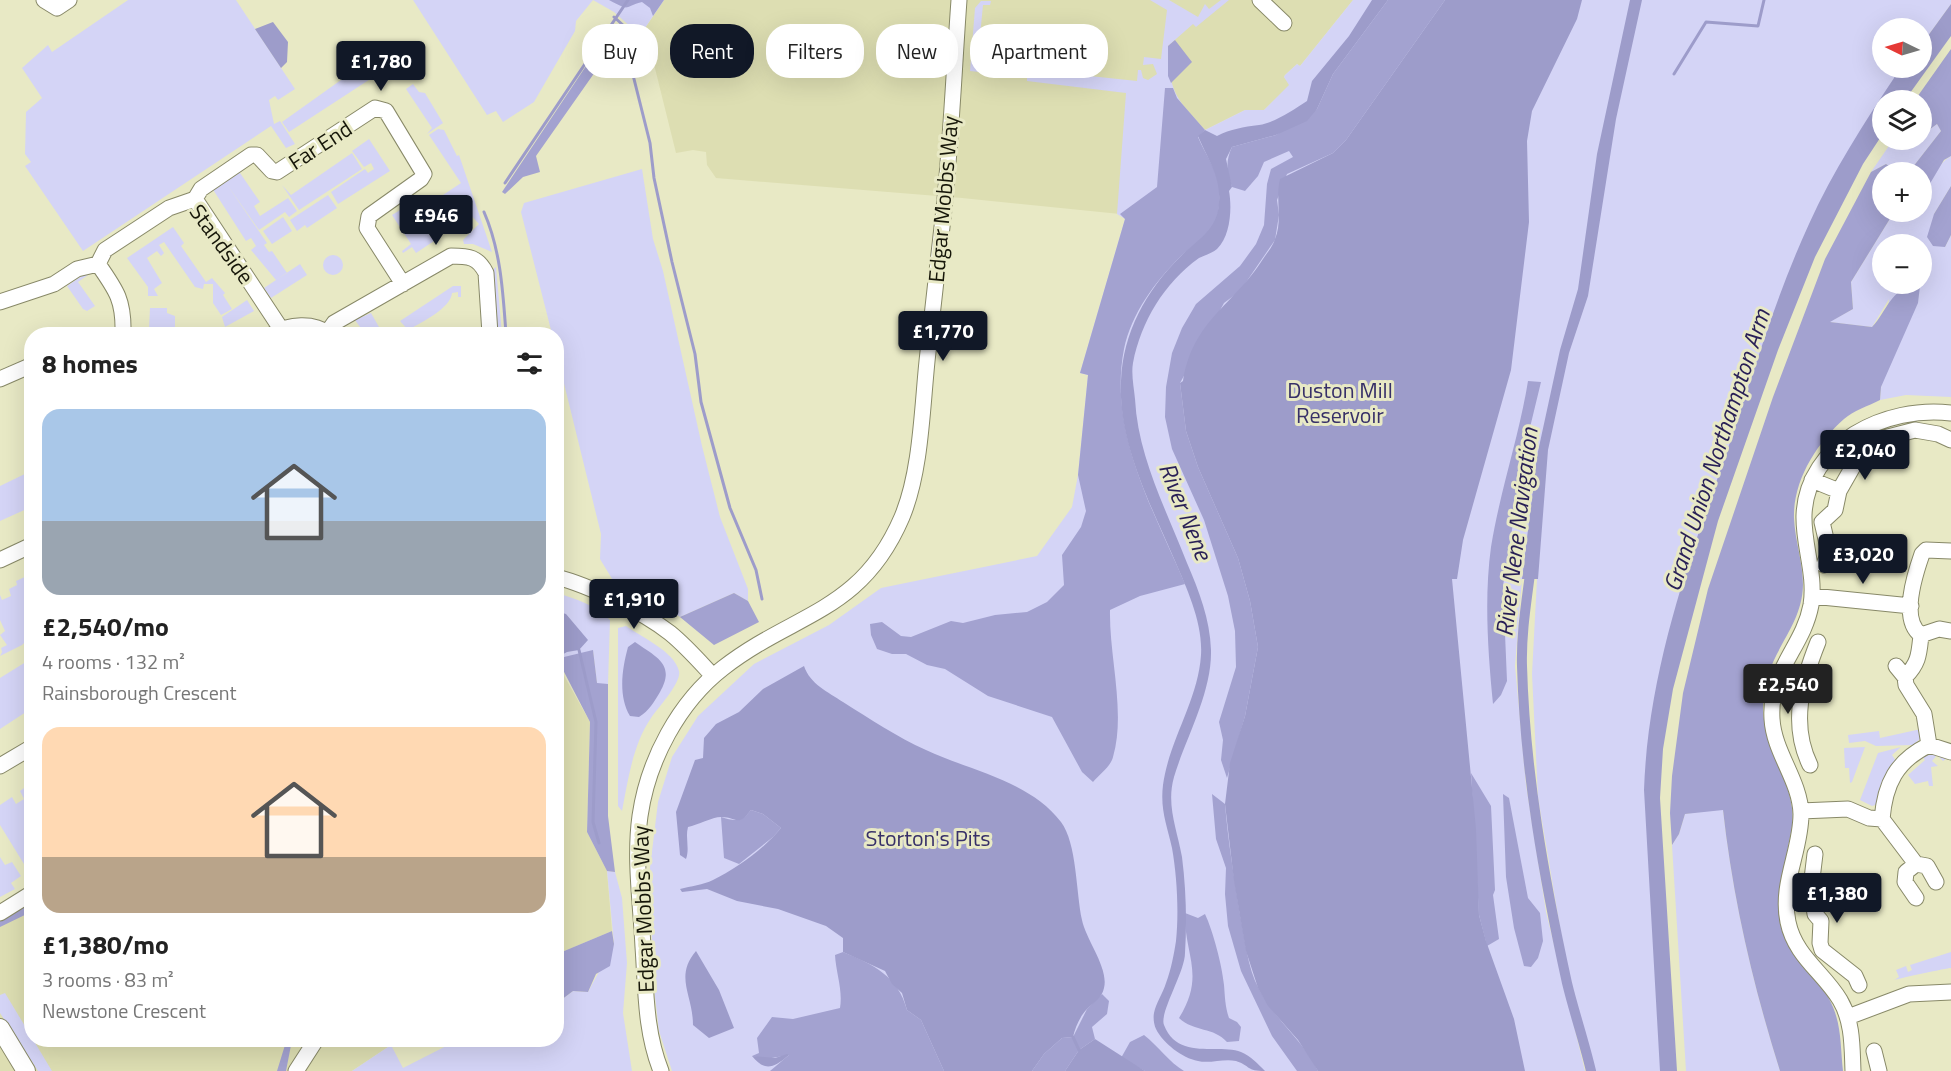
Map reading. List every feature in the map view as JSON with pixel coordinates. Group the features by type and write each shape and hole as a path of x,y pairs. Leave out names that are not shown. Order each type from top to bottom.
{"main road":[{"path":"0,1028 27,1071"}],"street":[{"path":"44,0 57,8 69,0"},
{"name":"Edgar Mobbs Way","path":"661,1071 650,1037 647,1010 638,855 640,814 649,778 664,741 687,705 713,676 735,659 813,616 849,592 879,559 903,514 915,462 938,262 959,0"},
{"path":"1260,0 1284,22"},
{"name":"Far End","path":"195,199 201,189 251,155 257,155 272,171 277,172 375,108 381,108 386,111 424,174 421,179 369,216 367,221 367,228 403,284"},
{"name":"Standside","path":"98,264 105,250 169,208 195,199 274,327"},
{"path":"332,327 334,323 452,256 469,256 477,260 486,273 490,327"},
{"path":"0,302 54,284 77,269 98,264 116,290 124,308 123,327"},
{"path":"0,379 24,368"},
{"path":"1853,1071 1848,1017 1840,1000 1801,954 1788,923 1785,904 1797,846 1801,811 1793,778 1775,737 1772,723 1772,701 1776,681 1804,625 1812,596 1813,578 1804,526 1805,504 1812,480 1823,461 1836,447 1870,426 1894,417 1915,413 1951,413"},
{"path":"1824,565 1828,552 1822,522 1835,510 1839,491 1863,453 1884,438 1916,430 1938,434 1951,440"},
{"path":"1812,480 1839,491"},
{"path":"0,560 24,549"},
{"path":"1929,745 1924,714 1900,671 1917,665 1921,635 1911,622 1911,606 1922,554 1926,550 1951,551"},
{"path":"564,580 588,588 659,625 681,643 713,676"},
{"path":"1812,596 1911,606"},
{"path":"1921,635 1939,629 1951,631"},
{"path":"1810,765 1800,742 1800,702 1805,675 1818,642"},
{"path":"1772,701 1800,702"},
{"path":"1882,819 1892,775 1908,756 1929,745 1951,752"},
{"path":"0,766 24,752"},
{"path":"1801,811 1848,809 1869,818 1882,819 1916,864 1927,866 1936,882"},
{"path":"1815,854 1811,887 1815,914 1821,921 1822,950 1855,976 1859,985"},
{"path":"1916,864 1906,872 1905,882 1916,898"},
{"path":"0,913 24,898"},
{"path":"1788,923 1815,914"},
{"path":"1848,1017 1909,994 1951,992"},
{"path":"296,1071 311,1047"},
{"path":"1874,1051 1879,1071"}],"shaded area":[{"path":"609,0 664,0 653,16 650,8 642,2 627,7"},
{"path":"664,0 1353,0 1300,66 1297,64 1285,75 1290,85 1264,110 1245,110 1205,130 1177,98 1173,88 1120,214 962,198 716,178 707,165 706,152 693,150 676,153 657,78 658,24 648,24"},
{"path":"1372,0 1388,0 1333,74 1317,109 1307,121 1276,135 1232,147 1226,159 1232,187 1229,191 1230,213 1225,237 1217,249 1186,268 1165,291 1148,318 1132,367 1141,442 1154,482 1200,595 1209,627 1211,650 1203,699 1172,787 1173,817 1182,857 1186,941 1184,961 1165,1011 1164,1025 1170,1036 1179,1043 1200,1049 1241,1052 1265,1071 1259,1071 1236,1061 1203,1062 1186,1057 1163,1039 1154,1023 1155,1009 1165,987 1172,962 1177,918 1175,870 1163,810 1163,785 1171,752 1195,688 1199,672 1201,643 1197,619 1189,595 1130,451 1121,405 1121,381 1126,346 1147,298 1168,270 1211,227 1218,212 1218,184 1198,136 1205,130 1217,136 1272,121 1307,101 1312,81 1349,36"},
{"path":"1388,0 1445,0 1346,140 1333,153 1287,174 1277,200 1279,215 1275,240 1240,291 1224,303 1180,383 1186,431 1198,467 1238,558 1250,601 1258,647 1245,716 1227,778 1221,760 1223,740 1219,722 1236,667 1235,631 1228,596 1204,520 1172,449 1165,417 1166,387 1172,353 1182,328 1196,304 1240,266 1256,244 1264,225 1267,184 1271,169 1293,157 1289,151 1264,162 1258,176 1245,191 1232,187 1230,182 1228,162 1232,147 1276,135 1317,109 1333,74"},
{"name":"Duston Mill Reservoir","path":"1445,0 1582,0 1577,19 1532,111 1527,141 1529,222 1511,370 1463,540 1457,579 1452,579 1476,829 1479,915 1514,1019 1525,1071 1318,1071 1298,1040 1268,1006 1258,988 1246,951 1234,881 1225,804 1230,763 1245,716 1258,647 1250,601 1238,558 1198,467 1186,431 1180,383 1183,381 1188,360 1205,328 1251,275 1273,244 1278,224 1280,179 1333,153 1346,140"},
{"path":"1630,0 1642,0 1616,119 1588,296 1569,353 1548,450 1538,579 1522,579 1537,456 1560,350 1578,289 1597,154"},
{"path":"1951,4 1951,36 1932,62 1932,30"},
{"path":"273,22 288,42 287,62 281,68 255,29"},
{"path":"1175,40 1192,62 1171,83 1168,76 1168,46"},
{"path":"1951,49 1951,156 1944,160 1932,180 1932,162 1917,162 1926,150 1932,150 1932,143 1941,131 1937,124 1932,128 1932,90 1922,90"},
{"path":"582,72 582,78 591,78 536,156 540,172 523,177 505,194 502,192"},
{"path":"1894,78 1921,78 1912,90 1886,90"},
{"path":"1165,88 1173,88 1177,98 1205,130 1198,137 1218,179 1219,209 1211,230 1171,267 1153,288 1132,323 1124,349 1121,380 1122,410 1137,470 1185,584 1140,596 1110,610 1118,703 1117,740 1112,760 1093,782 1082,772 1052,717 988,696 945,669 927,665 906,654 892,654 877,649 871,635 870,624 882,622 901,636 911,637 951,621 963,623 995,615 1027,612 1047,602 1064,585 1062,555 1081,527 1086,511 1078,475 1088,375 1080,373 1125,219 1120,214 1157,187"},
{"path":"1872,112 1872,150 1815,257 1778,350 1718,521 1673,689 1663,749 1660,798 1677,1071 1660,1071 1644,790 1647,747 1661,663 1696,541 1785,282 1818,204"},
{"path":"1871,172 1872,222 1888,222 1881,234 1872,234 1872,248 1851,282 1853,309 1830,322 1872,327 1897,294 1919,294 1918,303 1881,387 1880,400 1844,419 1816,451 1802,476 1794,518 1803,576 1801,602 1769,673 1764,690 1763,709 1767,735 1786,782 1792,808 1786,862 1800,961 1825,992 1833,1006 1840,1033 1843,1071 1780,1071 1745,942 1732,877 1723,810 1685,814 1679,834 1672,845 1670,813 1672,776 1683,693 1708,589 1773,397 1825,259"},
{"path":"1951,186 1951,235 1945,247 1933,246 1932,234 1928,234 1934,214"},
{"path":"1528,381 1541,382 1525,448 1503,586 1507,681 1501,695 1493,704 1488,625 1491,547"},
{"path":"734,593 748,601 759,622 714,645 680,617"},
{"path":"564,613 588,640 579,650 564,654"},
{"path":"635,642 661,662 666,674 656,699 639,717 630,716 623,691 624,664 628,647"},
{"path":"593,650 597,683 608,684 608,816 615,872 607,871 587,832 590,722 564,672 564,657"},
{"path":"804,666 820,687 894,734 926,750 1017,787 1033,796 1061,822 1073,855 1084,928 1105,980 1100,997 1082,1015 1073,1037 1062,1038 1044,1054 1032,1071 944,1071 921,1020 907,1010 902,993 892,984 885,971 843,952 843,938 826,926 778,909 737,901 707,889 682,892 680,889 709,882 731,870 759,850 781,828 763,814 751,810 740,820 721,817 709,820 688,827 686,859 680,855 676,812 695,760 703,758 704,738 716,724 739,712 763,689"},
{"path":"564,676 590,722 587,832 607,871 612,931 564,951"},
{"path":"1471,773 1491,806 1495,890 1493,895 1499,939 1487,946 1479,915"},
{"path":"1212,794 1225,804 1240,914 1249,962 1255,980 1273,1011 1305,1049 1318,1071 1297,1071 1272,1036 1241,971 1228,926 1225,894 1226,868 1216,839"},
{"path":"1503,794 1509,798 1528,898 1540,913 1543,941 1538,958 1531,967 1524,966 1514,928 1506,877"},
{"path":"751,810 763,814 781,828 739,864 724,858 721,817 738,820"},
{"path":"24,897 24,1047 388,1047 352,1071 0,1071 0,913"},
{"path":"24,901 24,915 0,927 0,917"},
{"path":"1185,913 1198,918 1205,914 1208,921 1221,968 1229,1018 1241,1027 1239,1041 1227,1042 1216,1034 1191,1026 1179,1018 1187,1003 1192,977"},
{"path":"612,931 614,944 610,966 596,974 588,992 573,991 564,998 564,951"},
{"path":"696,951 719,990 734,1028 709,1038 693,1025 686,987 686,969"},
{"path":"843,952 874,967 898,988 907,1010 921,1020 944,1071 770,1071 789,1055 766,1059 752,1056 759,1053 757,1038 772,1017 793,1019 840,1008 841,995 835,955"},
{"path":"1102,994 1109,1001 1107,1014 1092,1027 1095,1039 1079,1050 1065,1071 1032,1071 1044,1054 1062,1038 1073,1037 1087,1009"},
{"path":"1144,1035 1184,1071 1145,1071 1121,1058 1130,1042"},
{"path":"1095,1039 1145,1071 1065,1071 1079,1050"},
{"path":"284,1047 291,1047 286,1071 277,1071"},
{"path":"789,1055 783,1060 769,1066 761,1064 752,1056 775,1058"}],"green space":[{"path":"128,0 236,0 295,89 278,100 275,96 269,100 274,124 280,121 295,144 286,148 271,126 83,251 25,166 31,162 25,154 26,112 42,98 22,68 48,45 52,52"},
{"path":"413,0 593,0 576,21 575,31 534,102 503,122 496,111 487,115"},
{"path":"593,0 664,0 648,24 628,24 614,12"},
{"name":"Storton's Pits","path":"1150,0 1169,0 1198,17 1205,4 1209,9 1221,0 1229,0 1196,27 1193,24 1168,46 1172,84 1181,102 1205,130 1245,110 1264,110 1289,85 1285,75 1297,64 1300,66 1353,0 1951,0 1951,4 1932,30 1932,18 1872,18 1872,78 1896,78 1889,90 1872,90 1872,123 1744,420 1657,728 1668,1071 1594,1071 1565,957 1538,797 1532,674 1537,579 1522,579 1515,666 1526,785 1546,912 1585,1071 672,1071 659,1031 653,980 650,868 658,802 672,757 698,716 754,664 829,625 881,588 1037,556 1072,507 1078,475 1088,375 1080,373 1125,219 1117,214 1126,93 1027,81 1027,78 1108,78 1137,81 1138,70 1141,70 1143,78 1148,80 1157,74 1153,64 1143,65 1144,57 1161,59 1167,10"},
{"path":"981,1 991,1 990,5 983,5 981,24 974,24 975,8"},
{"path":"394,48 401,59 289,132 282,122 341,80"},
{"path":"413,84 419,92 425,93 443,123 427,134 432,128 406,89"},
{"path":"1937,124 1941,131 1932,143 1932,128"},
{"path":"438,129 444,130 457,156 459,155 492,252 473,244 464,244 463,240 479,224 468,212 435,238 426,226 455,205 421,227 413,215 461,183 429,135"},
{"path":"369,139 390,171 338,204 331,192 365,169 368,173 374,169 371,163 364,167 352,151"},
{"path":"1886,150 1926,150 1917,162 1878,162"},
{"path":"352,153 362,169 299,210 282,185 291,195"},
{"path":"1951,156 1951,186 1934,214 1945,247 1951,235 1951,397 1906,395 1880,400 1889,299 1872,327 1829,322 1853,309 1851,282 1872,248 1872,294 1932,294 1932,234 1881,234 1888,222 1932,222 1932,178"},
{"path":"642,169 653,239 663,271 702,446 720,517 748,589 748,601 734,593 680,617 644,593 614,582 600,559 601,534 564,383 564,327 550,327 521,212 524,203"},
{"path":"238,170 260,202 254,206 260,216 288,198 297,211 289,217 285,212 259,230 226,183 267,243 264,245 269,252 272,251 287,273 276,280 251,250 256,246 251,238 246,241 212,188"},
{"path":"328,195 337,208 307,228 305,225 297,231 290,220"},
{"path":"405,207 434,241 416,253 412,247 403,253 402,251 411,244 392,215"},
{"path":"283,217 292,231 272,244 263,231"},
{"path":"173,227 184,243 181,246 206,282 212,278 225,293 223,295 232,309 221,315 213,303 213,284 204,284 203,289 195,287 164,242 159,245 164,253 161,256 157,251 147,258 162,283 154,289 158,296 148,296 148,287 127,258"},
{"path":"333,255 340,258 343,265 340,272 333,275 326,272 323,265 326,258"},
{"path":"300,264 307,275 271,298 264,288"},
{"path":"496,267 501,327 494,327 490,272"},
{"path":"86,273 88,275 78,282 95,306 87,311 83,309 67,286"},
{"path":"453,286 461,286 461,297 458,297 458,292 452,293 447,304 428,319 413,327 405,327 400,321"},
{"path":"247,300 254,311 225,327 222,317"},
{"path":"150,308 167,308 167,313 175,316 175,327 149,327"},
{"path":"371,313 379,327 360,327 355,320"},
{"path":"24,474 24,510 0,521 0,486"},
{"path":"24,577 24,643 0,656 1,648 7,645 0,635 5,631 0,620 0,595 2,600 11,596 9,589 17,585 16,581"},
{"path":"564,595 592,606 610,620 608,684 597,684 593,651 564,666"},
{"path":"626,626 671,657 679,671 679,676 640,739 632,763 622,811 618,806 618,628"},
{"path":"24,663 24,713 0,729 0,678"},
{"path":"1921,729 1920,739 1913,745 1876,746 1865,741 1849,743 1848,735 1879,731 1880,738"},
{"path":"1865,747 1850,783 1849,768 1845,768 1844,748"},
{"path":"1901,747 1892,755 1896,761 1878,804 1872,806 1860,800 1878,753"},
{"path":"1924,750 1943,755 1946,759 1943,761 1937,755 1932,761 1938,766 1931,767 1933,786 1929,786 1928,781 1915,784 1908,775 1925,760 1919,752"},
{"path":"12,797 16,804 24,799 24,864 0,825 0,805"},
{"path":"1723,810 1732,877 1745,942 1780,1071 1686,1071 1672,845 1679,834 1685,814"},
{"path":"0,857 5,865 12,862 21,876 11,883 15,889 0,897"},
{"path":"607,871 615,872 622,898 627,963 623,1013 632,1071 352,1071 388,1047 392,1047 403,1068 444,1047 564,1047 564,998 573,991 588,992 614,944"},
{"path":"1951,952 1951,968 1894,980 1899,977 1896,970 1906,966 1908,972 1912,970 1910,965"},
{"path":"5,993 24,1025 24,1047 38,1047 52,1071 38,1071 0,1013 0,995"}],"waterway":[{"path":"505,183 628,0"},
{"path":"1674,74 1706,22 1758,26 1764,0"},
{"path":"614,17 624,26 627,51 650,143 654,178 672,262 695,354 701,402 730,508 756,570 762,599"},
{"path":"484,212 498,257 505,327"},
{"name":"River Nene Navigation","path":"1531,566 1522,653 1531,786 1543,865 1559,944 1591,1071"},
{"path":"579,650 596,722 593,822 599,843"},
{"path":"1073,1037 1079,1050"}],"water label":[{"name":"Grand Union Northampton Arm","path":"1716,450"},
{"name":"River Nene","path":"1186,511"}]}
